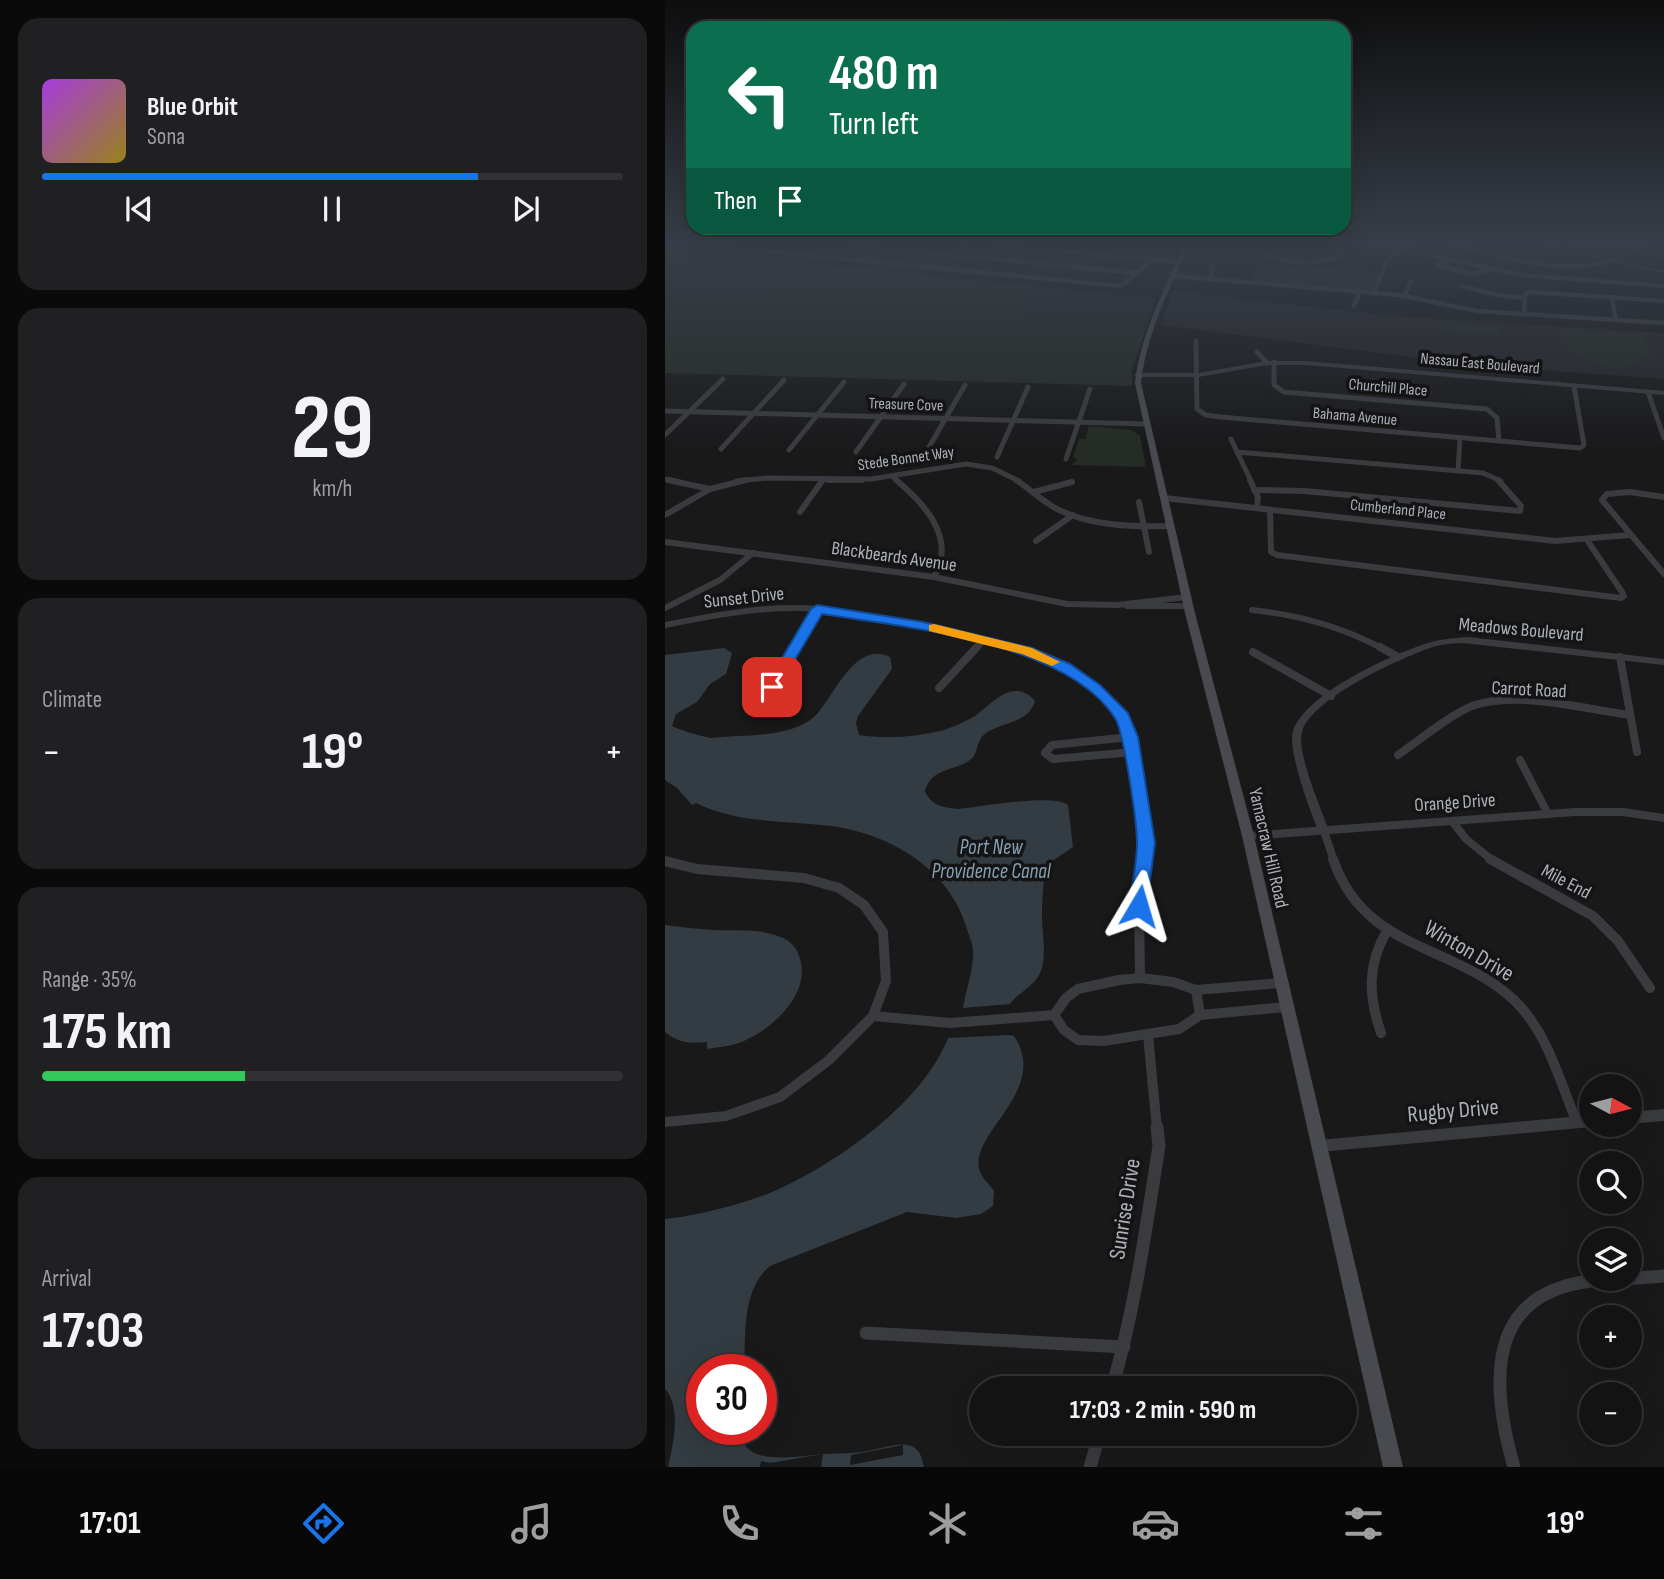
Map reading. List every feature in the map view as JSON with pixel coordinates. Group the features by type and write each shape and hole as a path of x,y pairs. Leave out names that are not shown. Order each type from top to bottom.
{"main road":[{"path":"1138,373 1160,312"},
{"name":"Yamacraw Hill Road","path":"1138,373 1170,526 1248,836 1393,1467"}],"street":[{"path":"1494,312 1664,323"},
{"path":"1615,312 1616,320"},
{"name":"Bahama Avenue","path":"1196,341 1197,410 1206,415 1580,448 1584,445 1574,386"},
{"name":"Churchill Place","path":"1257,352 1270,363 1274,385 1285,392 1492,411 1498,419 1499,442"},
{"name":"Nassau East Boulevard","path":"1138,373 1198,374 1270,363 1339,365 1664,393"},
{"path":"665,435 723,379"},
{"path":"721,449 784,380"},
{"path":"789,450 844,382"},
{"path":"856,452 904,384"},
{"path":"925,454 965,385"},
{"path":"997,457 1028,387"},
{"path":"1066,459 1090,389"},
{"path":"1648,392 1664,438"},
{"name":"Treasure Cove","path":"665,409 1147,422"},
{"path":"1458,471 1460,438"},
{"path":"1231,439 1258,498 1258,509"},
{"path":"1237,452 1483,473 1501,481 1521,506 1520,511 1304,491 1254,490"},
{"name":"Stede Bonnet Way","path":"665,515 727,482 755,479 822,481 893,477 931,467 971,464 1003,472 1054,507 1073,515 1145,526 1170,526"},
{"path":"893,477 926,506 937,529 942,563 934,577"},
{"path":"665,479 711,489"},
{"path":"800,512 822,481"},
{"path":"1034,492 1072,482"},
{"path":"1664,497 1622,492 1602,496 1602,500 1630,536 1664,574"},
{"name":"Cumberland Place","path":"1164,498 1555,541 1630,536"},
{"path":"1139,502 1149,552"},
{"path":"1270,510 1271,552 1277,555 1621,598 1624,596 1622,592 1587,540"},
{"path":"1036,541 1073,515"},
{"name":"Blackbeards Avenue","path":"665,542 934,577 1067,604 1144,608 1188,602"},
{"path":"665,608 720,580 753,553"},
{"path":"772,687 817,609"},
{"name":"Sunset Drive","path":"665,625 737,611 817,609 865,615 1027,651 1065,667 1095,688 1122,716 1134,752 1146,843 1139,906 1140,978"},
{"path":"1252,610 1320,619 1398,657"},
{"path":"939,688 984,640"},
{"name":"Meadows Boulevard","path":"1324,831 1299,754 1296,734 1306,715 1331,696 1398,657 1429,645 1458,640 1664,662"},
{"path":"1253,652 1331,696"},
{"path":"1621,657 1637,752"},
{"name":"Carrot Road","path":"1398,755 1472,706 1486,702 1509,701 1630,715"},
{"path":"1130,737 1052,745 1046,748 1045,753 1053,759 1134,752"},
{"path":"1520,760 1548,814"},
{"name":"Orange Drive","path":"1248,836 1612,811 1664,818"},
{"name":"Mile End","path":"1452,821 1465,840 1485,858 1576,905 1601,922 1620,944 1650,988"},
{"name":"Winton Drive","path":"1324,831 1349,894 1363,911 1388,929 1475,972 1514,1001 1535,1029 1579,1113"},
{"path":"665,861 697,869 804,878 839,888 864,905 883,932 886,981 873,1016 829,1060 780,1097 726,1116 665,1122"},
{"path":"1381,1033 1371,1003 1369,978 1373,954 1388,929"},
{"path":"1054,1015 1066,998 1078,989 1140,978 1173,982 1196,990 1280,983"},
{"path":"1196,990 1200,1015"},
{"path":"1054,1015 1064,1030 1078,1040 1104,1041 1179,1029 1200,1015 1286,1007"},
{"path":"873,1016 950,1023 1054,1015"},
{"name":"Sunrise Drive","path":"1116,1376 1124,1347 1159,1146 1148,1035"},
{"path":"1642,1117 1664,1115"},
{"name":"Rugby Drive","path":"1319,1146 1579,1122"},
{"path":"1514,1467 1502,1419 1499,1387 1503,1346 1519,1317 1532,1302 1553,1290 1664,1276"},
{"path":"866,1333 1124,1347"},
{"path":"1090,1467 1096,1446"}],"shaded area":[{"path":"665,312 1018,312 1017,315 1149,319 1132,370 1132,386 665,373"},
{"path":"1017,312 1151,312 1149,319 1016,315"},
{"path":"1165,312 1358,312 1664,333 1664,379 1474,365 1161,325"},
{"path":"1440,324 1498,326 1500,335 1442,332"},
{"path":"1558,330 1644,335 1653,357 1630,355 1646,359 1611,368 1563,351"},
{"path":"1089,426 1131,430 1140,436 1146,467 1071,465 1078,460 1073,457 1079,439 1085,439"}],"water":[{"name":"Port New Providence Canal","path":"724,648 732,653 726,674 710,684 697,702 676,714 672,726 712,738 767,734 794,728 816,715 856,663 866,656 878,654 890,657 892,669 858,716 856,723 859,735 899,737 940,731 975,716 995,700 1011,692 1027,694 1035,701 1032,708 1021,718 986,733 973,757 934,777 925,791 934,803 958,809 1032,800 1048,800 1068,805 1073,847 1045,866 1042,911 1044,953 1041,970 1035,981 1010,1004 963,1008 972,964 972,943 959,908 947,889 915,858 895,846 853,830 745,818 696,803 692,805 677,788 665,780 665,655"},
{"path":"665,925 708,930 758,931 790,942 799,955 802,975 799,987 786,1010 755,1036 735,1044 707,1049 707,1042 685,1042 670,1036 665,1032"},
{"path":"1014,1036 1023,1056 1023,1074 1017,1092 986,1140 980,1155 980,1172 994,1191 993,1206 981,1214 956,1218 907,1212 770,1266 761,1276 750,1300 744,1354 686,1354 686,1445 745,1445 759,1455 783,1457 854,1453 905,1445 917,1450 924,1467 668,1467 675,1416 665,1389 665,1219 692,1215 767,1194 828,1163 900,1107 936,1062 948,1038"}],"pier":[{"path":"903,1445 903,1455 850,1465 851,1455"},
{"path":"823,1454 821,1467 760,1467 761,1461 770,1463"}],"slow traffic":[{"path":"934,628 1027,651 1052,662"}],"route":[{"path":"772,687 817,609 923,626 1027,651 1065,667 1095,688 1122,716 1130,737 1146,843 1139,906"}]}
